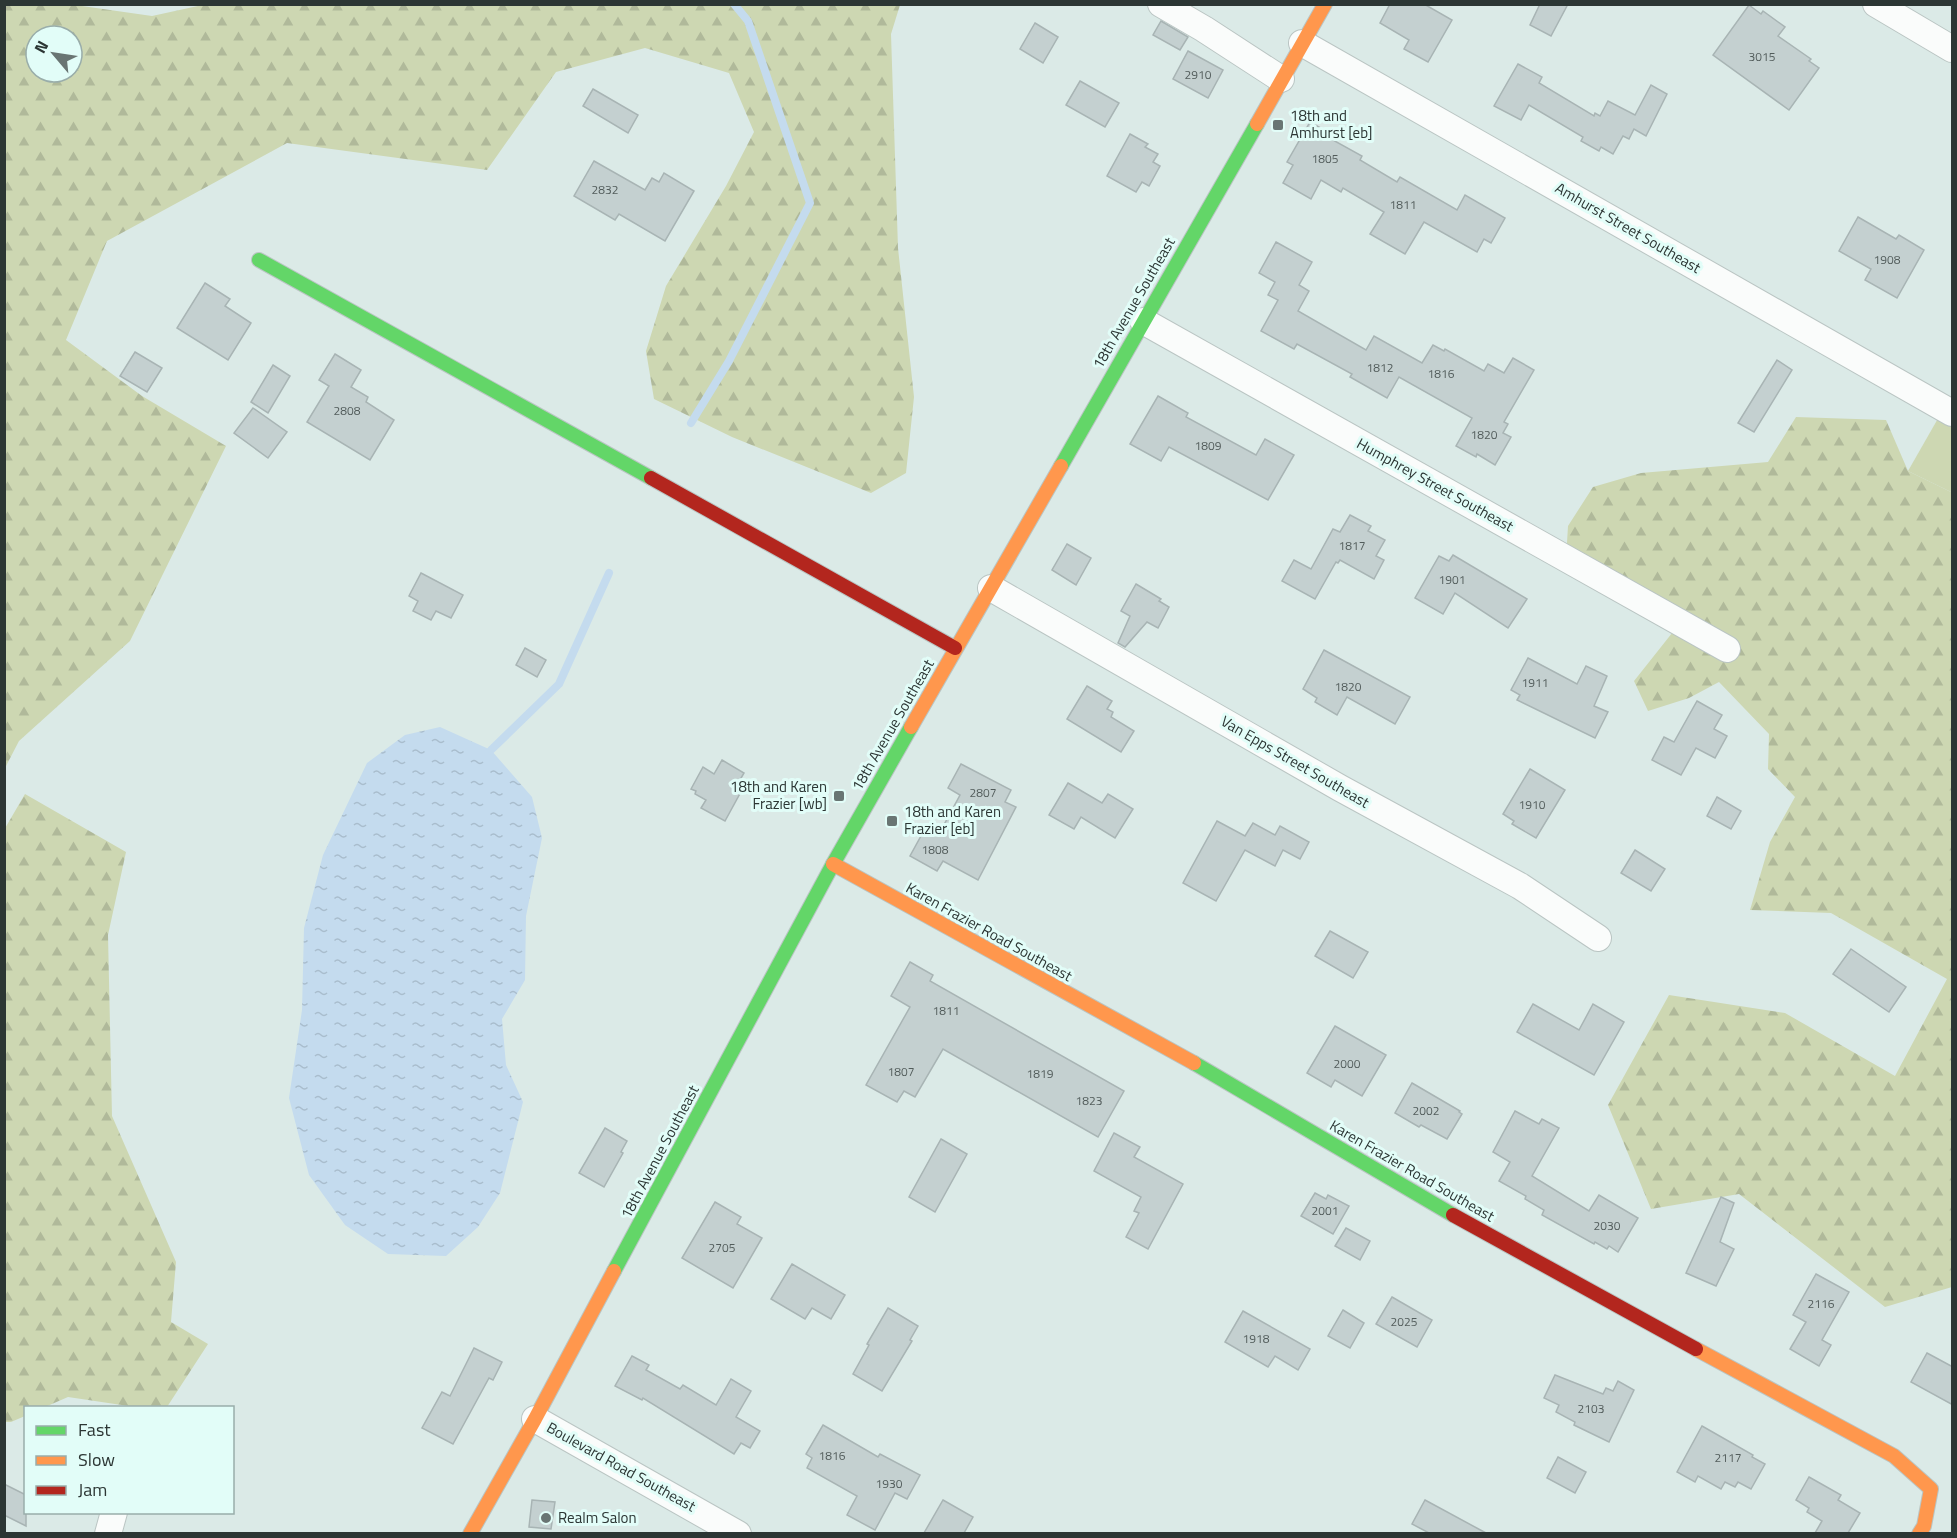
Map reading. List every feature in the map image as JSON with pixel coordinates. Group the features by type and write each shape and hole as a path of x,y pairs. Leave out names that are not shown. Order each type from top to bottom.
{"street":[{"path":"1161,4 1281,79"},
{"name":"18th Avenue Southeast","path":"470,1533 535,1419 833,864 1325,4"},
{"path":"1876,4 1908,12 1953,49"},
{"name":"Amhurst Street Southeast","path":"1302,43 1953,413"},
{"path":"259,260 955,648"},
{"name":"Humphrey Street Southeast","path":"1143,321 1727,649"},
{"name":"Van Epps Street Southeast","path":"991,588 1340,788 1520,886 1598,938"},
{"name":"Karen Frazier Road Southeast","path":"833,864 1191,1061 1428,1201 1894,1456 1931,1489 1924,1526 1919,1533"},
{"name":"Boulevard Road Southeast","path":"535,1419 738,1533"},
{"path":"108,1533 113,1514"}],"green space":[{"path":"207,4 900,5 891,34 898,248 914,397 906,473 871,493 732,437 654,399 646,351 666,286 726,186 754,132 729,73 645,48 556,72 487,170 287,143 107,241 66,340 142,396 226,446 130,641 19,741 5,768 5,5 75,5 152,16"},
{"path":"1952,394 1952,491 1951,492 1908,471"},
{"path":"1796,417 1886,420 1908,471 1952,491 1952,1287 1885,1307 1739,1194 1651,1209 1608,1105 1669,995 1785,1013 1895,1076 1947,979 1831,913 1750,910 1770,842 1795,797 1768,769 1769,734 1719,682 1689,698 1648,711 1634,681 1680,623 1566,559 1568,526 1593,487 1641,473 1768,462"},
{"path":"25,794 126,852 108,935 112,1116 176,1262 171,1322 208,1344 168,1406 128,1406 68,1397 47,1406 24,1406 24,1416 5,1422 4,830"}],"water":[{"path":"440,727 491,750 532,797 542,838 526,916 525,980 502,1019 506,1065 523,1102 500,1193 478,1227 446,1256 388,1254 345,1225 309,1175 289,1098 302,1010 304,928 323,855 367,763 405,735"}],"building":[{"path":"1390,4 1424,4 1452,20 1428,62 1404,49 1409,40 1380,23"},
{"path":"1540,4 1568,4 1551,36 1530,25"},
{"path":"1749,5 1761,14 1763,11 1785,27 1778,36 1811,59 1809,61 1819,68 1789,110 1713,55"},
{"path":"1161,21 1188,37 1180,50 1153,35"},
{"path":"1035,23 1058,37 1043,63 1020,49"},
{"path":"1188,51 1223,70 1208,98 1173,79"},
{"path":"1518,64 1542,77 1539,83 1594,116 1595,113 1600,116 1608,101 1635,115 1651,85 1667,94 1646,136 1634,129 1629,139 1623,136 1613,154 1601,147 1599,151 1581,141 1583,137 1529,105 1521,120 1494,106"},
{"path":"1080,81 1119,103 1105,127 1066,105"},
{"path":"593,89 638,115 628,133 583,106"},
{"path":"1310,122 1333,135 1331,139 1362,156 1360,160 1397,182 1400,177 1457,210 1465,195 1505,218 1491,243 1484,239 1477,252 1424,222 1405,254 1370,234 1384,212 1343,188 1341,192 1321,180 1311,199 1283,183 1293,165 1287,162"},
{"path":"1130,134 1148,144 1145,147 1158,154 1153,162 1160,166 1149,186 1142,182 1136,192 1107,176"},
{"path":"594,161 645,190 652,178 659,182 664,173 694,191 665,241 619,214 615,220 574,196"},
{"path":"1858,217 1896,239 1899,235 1924,250 1897,298 1865,280 1871,269 1839,251"},
{"path":"1276,242 1312,262 1299,285 1309,291 1298,311 1366,350 1374,336 1422,363 1433,345 1444,351 1445,349 1484,371 1488,364 1504,373 1513,358 1534,370 1504,422 1508,424 1503,433 1511,437 1495,465 1477,454 1476,457 1456,446 1472,418 1399,377 1387,398 1350,377 1352,374 1297,344 1294,349 1261,331 1278,300 1268,295 1275,282 1259,273"},
{"path":"205,283 230,299 225,306 251,323 228,360 177,328"},
{"path":"135,352 162,368 147,392 120,376"},
{"path":"335,354 361,370 351,387 368,397 366,402 394,420 370,460 307,422 329,386 319,380"},
{"path":"1777,360 1792,370 1754,432 1738,423"},
{"path":"273,365 290,376 268,413 251,402"},
{"path":"1158,396 1188,413 1186,417 1256,455 1265,439 1294,455 1268,500 1169,447 1161,461 1130,444"},
{"path":"253,408 287,432 268,458 234,433"},
{"path":"1350,515 1371,526 1368,531 1385,540 1376,556 1384,560 1374,579 1340,560 1336,562 1315,599 1282,581 1294,560 1311,569 1333,529 1340,532"},
{"path":"1067,544 1091,558 1076,585 1052,570"},
{"path":"1453,555 1527,599 1508,628 1455,593 1443,614 1415,598 1439,556 1449,561"},
{"path":"421,573 463,595 451,618 436,611 431,620 413,611 418,601 409,596"},
{"path":"1136,584 1161,599 1159,601 1169,607 1158,628 1147,622 1125,647 1118,643 1130,616 1121,611"},
{"path":"525,648 546,660 537,677 516,665"},
{"path":"1324,650 1410,697 1395,724 1347,697 1337,715 1315,702 1317,698 1303,689"},
{"path":"1528,658 1577,684 1586,666 1607,676 1594,706 1608,712 1595,738 1517,700 1520,695 1511,690"},
{"path":"1087,686 1112,701 1107,709 1113,712 1111,717 1134,731 1121,752 1067,719"},
{"path":"1697,701 1722,715 1714,729 1727,736 1715,758 1696,748 1681,775 1652,760 1664,737 1674,742"},
{"path":"722,760 744,773 737,785 743,788 725,821 701,808 706,800 691,789 703,767 714,774"},
{"path":"961,764 1011,790 1005,802 1016,807 978,880 943,861 937,871 910,856 927,825 940,832 960,795 948,788"},
{"path":"1530,769 1565,790 1536,838 1512,824 1514,821 1503,814"},
{"path":"1068,783 1102,803 1108,794 1133,809 1115,838 1081,817 1074,829 1049,815"},
{"path":"1717,797 1741,811 1731,829 1707,816"},
{"path":"1217,821 1245,836 1253,823 1275,835 1280,826 1309,842 1300,859 1283,850 1275,866 1245,850 1216,901 1183,883"},
{"path":"1635,850 1665,869 1651,891 1621,873"},
{"path":"1330,931 1368,952 1353,978 1315,956"},
{"path":"1851,949 1906,987 1889,1012 1833,974"},
{"path":"910,962 933,975 930,981 1124,1091 1098,1137 943,1049 915,1097 904,1091 897,1102 866,1085 910,1007 891,996"},
{"path":"1533,1004 1579,1030 1593,1004 1624,1022 1594,1075 1517,1032"},
{"path":"1335,1026 1386,1055 1362,1096 1335,1080 1331,1087 1307,1073"},
{"path":"1412,1083 1462,1114 1447,1139 1395,1113"},
{"path":"1515,1111 1539,1124 1542,1119 1559,1128 1532,1176 1589,1211 1599,1195 1638,1218 1618,1252 1609,1246 1607,1249 1595,1242 1594,1244 1542,1215 1544,1210 1525,1199 1526,1196 1499,1181 1510,1162 1493,1152"},
{"path":"605,1128 627,1141 604,1187 579,1173"},
{"path":"1114,1133 1140,1147 1134,1157 1183,1184 1148,1249 1126,1237 1139,1213 1134,1211 1141,1197 1094,1171"},
{"path":"941,1139 967,1154 935,1212 909,1197"},
{"path":"1315,1193 1326,1199 1328,1195 1349,1206 1333,1234 1301,1216"},
{"path":"1721,1197 1734,1203 1720,1242 1734,1249 1716,1286 1686,1273"},
{"path":"715,1202 741,1217 737,1224 762,1238 733,1288 682,1258"},
{"path":"1346,1228 1370,1241 1360,1260 1335,1246"},
{"path":"792,1264 845,1295 831,1319 812,1308 805,1319 771,1299"},
{"path":"1816,1274 1849,1292 1822,1340 1831,1345 1819,1366 1790,1349 1806,1322 1793,1315"},
{"path":"1392,1297 1432,1320 1417,1347 1376,1324"},
{"path":"888,1308 918,1326 910,1340 912,1341 882,1391 853,1374"},
{"path":"1343,1310 1364,1323 1350,1348 1328,1336"},
{"path":"1243,1311 1310,1349 1298,1370 1275,1356 1268,1367 1225,1342"},
{"path":"474,1348 502,1362 493,1380 489,1378 453,1444 422,1428 442,1392 450,1396"},
{"path":"1927,1353 1953,1367 1953,1405 1911,1382"},
{"path":"632,1356 649,1365 646,1370 680,1389 683,1385 716,1405 731,1379 751,1391 736,1417 760,1431 750,1448 741,1443 734,1454 643,1398 642,1400 615,1386"},
{"path":"1555,1375 1603,1394 1606,1388 1613,1391 1618,1381 1634,1390 1609,1442 1574,1425 1575,1422 1556,1412 1559,1405 1544,1398"},
{"path":"823,1425 878,1457 880,1454 920,1475 907,1499 895,1493 875,1530 847,1515 857,1496 807,1468 812,1458 806,1454"},
{"path":"1702,1426 1765,1464 1751,1489 1738,1482 1735,1487 1725,1482 1721,1489 1698,1476 1695,1482 1677,1472"},
{"path":"1558,1457 1586,1472 1575,1493 1547,1478"},
{"path":"1809,1477 1841,1495 1838,1500 1860,1513 1848,1533 1815,1533 1822,1521 1807,1512 1809,1508 1796,1500"},
{"path":"4,1484 24,1494 26,1526 4,1515"},
{"path":"532,1500 555,1502 551,1529 529,1527"},
{"path":"943,1500 973,1517 964,1533 924,1533"},
{"path":"1425,1500 1486,1533 1429,1533 1412,1524"}],"waterway":[{"path":"691,423 729,361 810,203 748,21 734,4"},
{"path":"491,750 559,684 609,573"}],"traffic: fast":[{"path":"1061,466 1257,124"},
{"path":"259,260 651,478"},
{"path":"614,1271 833,864 911,727"},
{"path":"1194,1063 1453,1215"}],"traffic: slow":[{"path":"1257,124 1325,4"},
{"path":"911,727 1061,466"},
{"path":"833,864 1194,1063"},
{"path":"470,1534 614,1271"},
{"path":"1696,1349 1894,1456 1931,1489 1924,1526 1919,1534"}],"traffic: jam":[{"path":"651,478 955,648"},
{"path":"1453,1215 1696,1349"}],"place":[{"name":"18th and Amhurst [eb]","path":"1278,125"},
{"name":"18th and Karen Frazier [wb]","path":"839,796"},
{"name":"18th and Karen Frazier [eb]","path":"892,821"},
{"name":"Realm Salon","path":"546,1518"}]}
